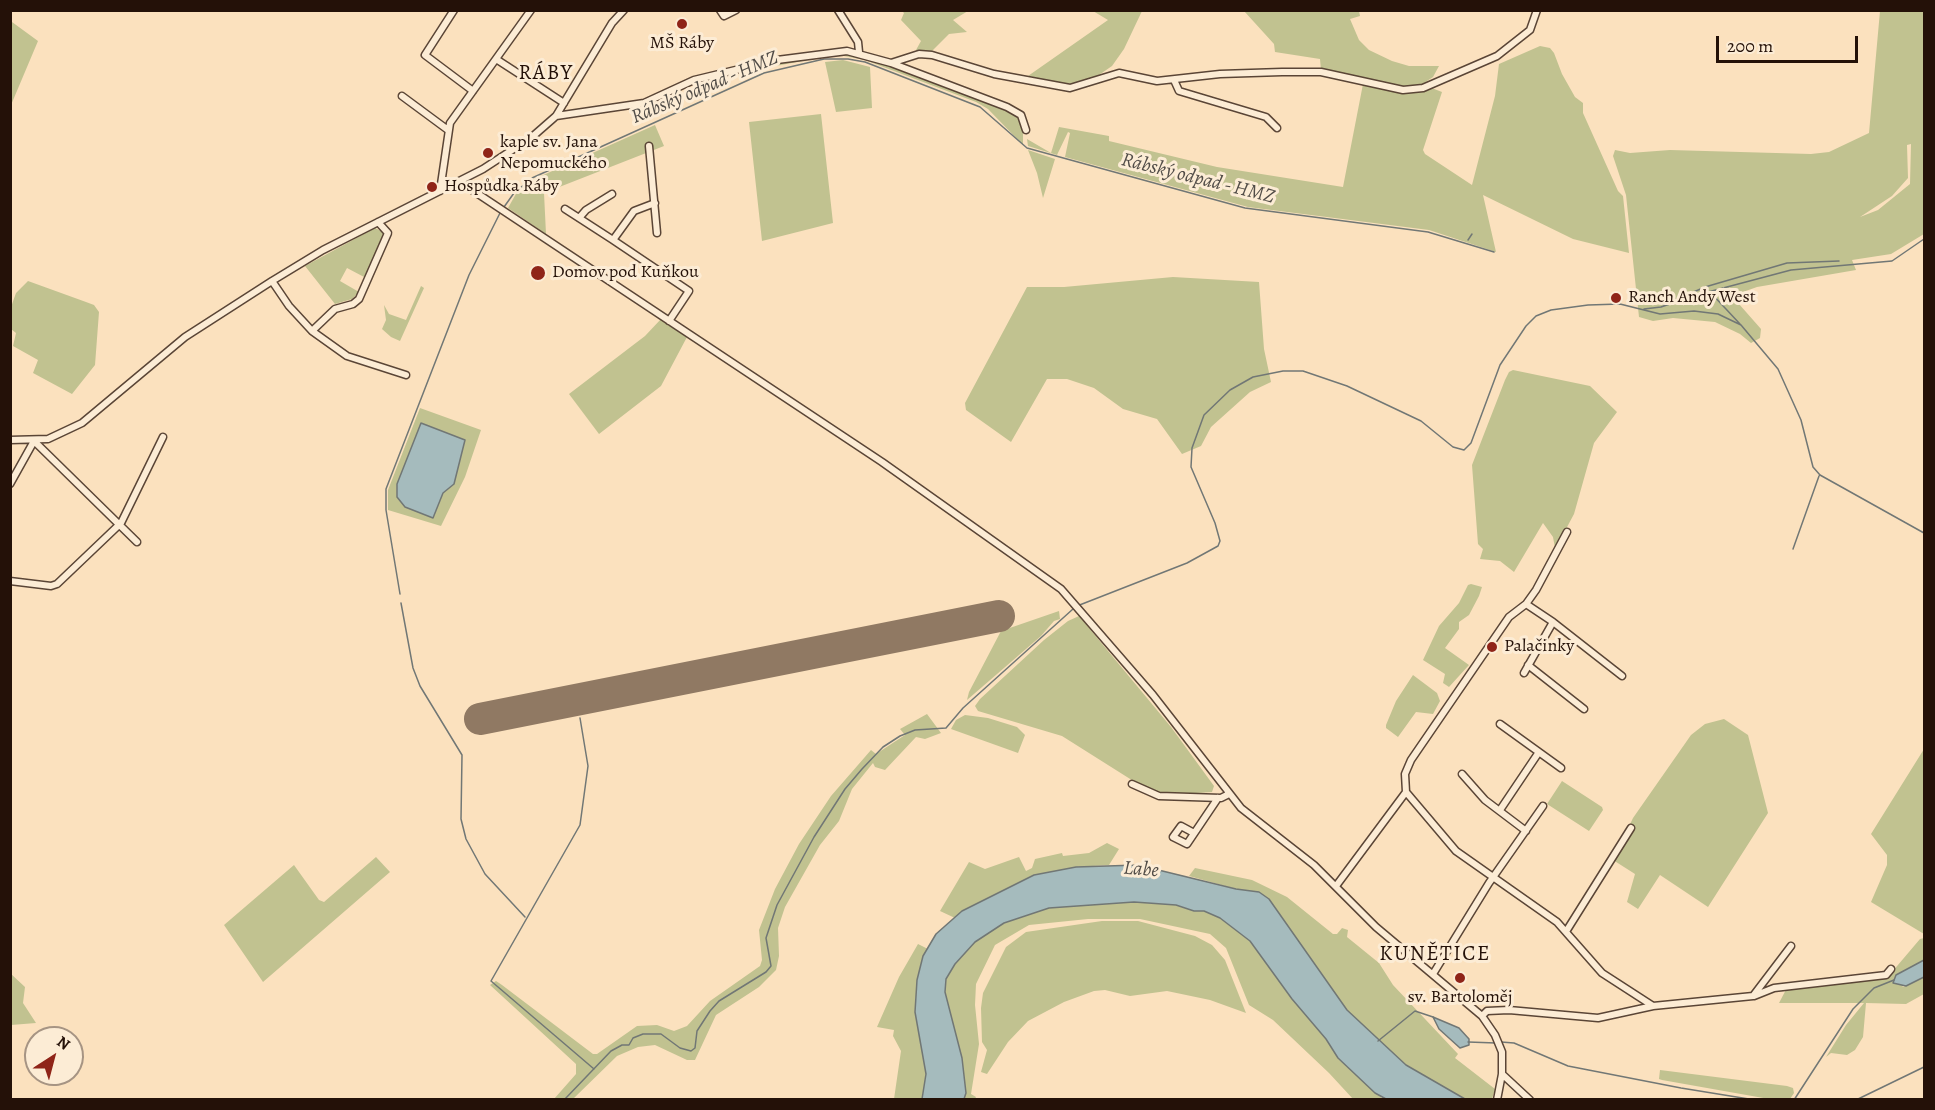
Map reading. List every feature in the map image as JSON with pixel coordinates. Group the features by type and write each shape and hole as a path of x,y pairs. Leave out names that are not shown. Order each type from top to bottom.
{"street":[{"path":"454,10 425,55 473,91"},
{"path":"440,191 448,130 531,10"},
{"path":"10,440 34,441 57,436 89,419 173,346 272,281 323,250 460,182 532,137 556,116 612,23 624,10"},
{"path":"720,10 724,16 736,10"},
{"path":"838,10 858,42 859,52"},
{"path":"891,63 919,54 932,55 994,74 1070,88 1119,73 1153,81 1236,73 1321,72 1402,90 1423,88 1474,67 1506,50 1530,30 1537,10"},
{"path":"556,116 644,103 694,81 794,56 859,52 1012,109 1023,118 1026,130"},
{"path":"496,59 564,103"},
{"path":"1174,80 1179,91 1266,117 1277,128"},
{"path":"402,96 448,130"},
{"path":"650,146 657,233"},
{"path":"460,182 882,462 1056,585 1078,606 1153,695 1229,794 1262,826 1314,865 1376,927 1482,1017 1495,1035 1501,1049 1502,1074 1497,1100"},
{"path":"579,218 586,210 612,194"},
{"path":"613,240 633,211 655,203"},
{"path":"565,209 688,291 669,321"},
{"path":"312,331 335,309 353,304 359,299 388,233 378,222"},
{"path":"272,281 312,331 347,356 406,375"},
{"path":"10,581 55,585 119,525 163,438"},
{"path":"10,484 34,441"},
{"path":"34,441 137,542"},
{"path":"1567,532 1526,604 1509,617 1425,737 1407,767 1404,778 1406,792 1456,851 1567,930 1598,969 1653,1006"},
{"path":"1526,604 1622,676"},
{"path":"1524,673 1553,622"},
{"path":"1528,665 1584,709"},
{"path":"1500,724 1561,768"},
{"path":"1500,810 1539,752"},
{"path":"1462,774 1485,800 1526,831"},
{"path":"1132,784 1159,796 1218,798 1229,794"},
{"path":"1336,886 1406,792"},
{"path":"1194,833 1218,798"},
{"path":"1433,974 1493,879 1543,806"},
{"path":"1567,930 1631,828"},
{"path":"1753,996 1791,946"},
{"path":"1482,1017 1487,1011 1509,1010 1598,1018 1653,1006 1753,996 1774,988 1870,975 1886,975 1891,969"},
{"path":"1502,1074 1530,1100"}],"green space":[{"path":"902,11 968,11 953,20 967,32 949,34 931,52 916,50 921,41 901,20 904,13"},
{"path":"1093,11 1142,11 1124,49 1112,66 1096,77 1077,83 1063,84 1028,76 1108,20"},
{"path":"1244,11 1359,11 1360,16 1350,19 1359,40 1369,50 1409,66 1439,66 1433,77 1418,87 1400,87 1321,70 1320,59 1275,52 1274,44"},
{"path":"1880,11 1924,11 1924,234 1891,254 1852,260 1856,270 1757,287 1740,293 1736,298 1739,304 1761,329 1760,338 1751,343 1740,334 1715,322 1673,318 1653,321 1639,317 1626,195 1613,156 1615,150 1630,153 1670,150 1811,154 1829,152 1869,133","holes":["1911,144 1910,184 1878,210 1860,217 1892,196 1908,178 1907,145"]},
{"path":"12,22 38,41 11,105 10,23"},
{"path":"1540,46 1550,48 1554,53 1562,74 1575,97 1583,103 1583,113 1618,191 1623,196 1629,253 1573,239 1483,195 1496,252 1429,230 1248,207 1065,157 1070,133 1068,132 1057,155 1028,146 1027,139 1051,153 1059,127 1109,136 1109,141 1217,167 1343,187 1363,84 1402,92 1429,87 1442,92 1423,150 1425,154 1472,185 1495,96 1499,64"},
{"path":"838,53 864,57 1006,108 1020,118 1023,126 1023,145 988,109 976,102 865,60 844,56 824,57 722,76 789,59"},
{"path":"843,60 870,67 872,108 836,112 825,62"},
{"path":"821,114 833,223 762,241 749,122"},
{"path":"655,125 664,146 544,193 546,234 508,208 517,192 530,181"},
{"path":"1028,150 1055,159 1043,198 1037,173"},
{"path":"375,228 385,233 366,278 347,268 340,281 359,292 352,299 335,304 305,266"},
{"path":"1173,277 1259,282 1264,349 1271,382 1250,392 1211,427 1201,446 1182,454 1157,419 1123,409 1094,388 1067,379 1047,379 1011,442 966,410 965,403 1027,287 1064,287"},
{"path":"28,281 94,305 99,312 95,365 72,394 33,373 38,360 13,346 16,333 11,329 11,307 16,293"},
{"path":"421,286 424,288 400,341 391,337 382,329 386,320 384,305 389,314 406,320"},
{"path":"661,319 687,337 661,386 599,434 569,394 645,336"},
{"path":"1513,370 1590,386 1617,412 1594,443 1574,514 1559,542 1555,548 1553,537 1543,523 1514,572 1500,561 1480,559 1483,549 1478,544 1472,465 1505,380 1509,372"},
{"path":"420,408 481,430 465,477 441,526 388,510 388,490","holes":["464,440 454,484 443,493 433,518 397,497 397,488"]},
{"path":"1468,585 1482,587 1479,596 1469,615 1459,622 1459,629 1445,648 1469,665 1449,687 1443,683 1445,674 1423,660 1439,626 1459,603"},
{"path":"1059,611 1060,619 1054,621 1041,636 967,700 1001,631"},
{"path":"1079,616 1171,727 1214,786 1212,792 1166,795 1146,789 1062,736 978,711 975,706 980,699 1044,640 1068,621"},
{"path":"1413,675 1437,693 1440,701 1433,714 1416,712 1398,737 1386,728 1386,725 1396,701"},
{"path":"927,714 941,733 925,739 916,737 885,770 875,767 873,763 852,789 839,821 820,845 785,907 778,928 779,956 776,970 759,987 716,1015 695,1060 687,1060 655,1045 638,1047 617,1056 573,1099 554,1099 576,1074 576,1064 490,985 496,981 502,985 593,1054 597,1054 637,1026 657,1025 674,1031 687,1026 710,1001 760,966 762,960 759,930 775,889 799,844 831,796 871,750 876,754 905,735 900,729"},
{"path":"965,715 988,718 1017,727 1025,735 1018,753 951,729 956,720"},
{"path":"1724,719 1748,735 1768,813 1708,907 1660,875 1638,909 1627,902 1635,874 1613,860 1633,818 1691,735 1705,724"},
{"path":"1924,749 1924,934 1871,902 1887,865 1887,855 1871,834"},
{"path":"1562,781 1602,807 1603,810 1589,831 1547,804"},
{"path":"1107,843 1119,849 1109,865 1076,867 1034,875 962,911 955,918 940,911 969,862 985,869 1019,857 1026,871 1032,868 1035,859 1062,853 1063,856 1089,853"},
{"path":"376,857 390,872 263,982 224,925 294,865 319,900 324,902"},
{"path":"1195,868 1252,880 1287,897 1333,934 1337,934 1342,928 1348,930 1347,937 1379,963 1393,985 1458,1054 1455,1058 1495,1089 1492,1099 1465,1099 1406,1065 1347,1010 1269,900 1259,892 1236,889 1189,876"},
{"path":"1134,902 1176,905 1194,911 1204,911 1220,918 1250,941 1292,999 1326,1039 1338,1058 1383,1099 1353,1099 1273,1020 1249,1005 1226,948 1210,934 1140,919 1088,919 1029,925 995,945 976,984 975,1005 979,1044 971,1094 976,1097 975,1099 964,1099 966,1093 945,992 946,979 955,964 975,942 1004,923 1049,908"},
{"path":"1102,921 1138,921 1195,936 1212,945 1225,960 1246,1013 1210,1000 1167,991 1130,996 1105,990 1094,991 1064,1002 1028,1021 1008,1042 987,1074 981,1072 987,1050 982,1042 983,993 1006,947 1026,932"},
{"path":"1924,938 1924,960 1896,975 1903,987 1924,977 1924,994 1906,1004 1866,1003 1863,1037 1855,1050 1847,1055 1831,1053 1826,1057 1846,1025 1864,1003 1779,1003 1789,984 1892,972 1920,939"},
{"path":"918,944 928,949 917,980 915,1012 926,1074 922,1099 894,1099 901,1051 893,1036 894,1030 877,1027 899,977"},
{"path":"10,973 25,987 23,1003 36,1023 11,1025"},
{"path":"1660,1070 1787,1086 1793,1088 1794,1093 1790,1099 1769,1099 1662,1080 1659,1079"}],"water":[{"path":"421,423 465,440 454,484 443,493 433,518 405,507 397,497 397,484"},
{"name":"Labe","path":"1138,865 1236,889 1259,892 1269,899 1347,1010 1406,1065 1465,1099 1386,1099 1375,1093 1338,1058 1326,1039 1292,999 1250,941 1220,918 1204,911 1194,911 1176,905 1134,902 1049,908 1004,923 975,942 955,964 946,979 945,992 962,1058 966,1093 964,1099 922,1099 926,1074 915,1012 917,980 923,956 936,934 962,911 1034,875 1076,867"},
{"path":"1924,960 1924,977 1906,986 1893,983 1896,975"},
{"path":"1433,1017 1459,1028 1469,1039 1469,1045 1460,1048 1439,1029"}],"waterway":[{"name":"Rábský odpad - HMZ","path":"504,207 514,193 532,178 764,73 824,59 848,59 865,62 980,107 1027,148 1245,208 1428,232 1494,252"},
{"name":"Rábský odpad - HMZ","path":"400,594 386,510 386,489 469,275 501,211"},
{"path":"1468,240 1472,234"},
{"path":"1644,309 1661,307 1693,296 1791,270 1892,261 1924,239"},
{"path":"1664,305 1705,287 1787,263 1839,261"},
{"path":"1711,293 1740,324"},
{"path":"1077,606 1187,563 1218,546 1220,541 1215,523 1191,467 1192,448 1204,415 1230,390 1253,377 1283,371 1303,371 1347,386 1421,421 1453,447 1464,450 1471,443 1500,365 1526,326 1536,316 1551,310 1588,305 1620,304 1660,314 1694,311 1718,314 1741,325 1778,369 1801,420 1813,467 1820,475 1924,533"},
{"path":"1793,549 1819,476"},
{"name":"Rábský odpad - HMZ","path":"401,603 413,668 420,686 462,755 461,819 466,839 485,874 525,917"},
{"path":"564,1100 611,1051 622,1045 629,1045 633,1038 643,1034 661,1034 680,1048 691,1051 695,1048 697,1031 719,1001 766,972 771,966 766,938 777,905 814,837 845,789 862,769 883,747 900,736 915,730 946,728 963,708 1073,609"},
{"path":"580,718 588,766 580,825 491,981 594,1069"},
{"path":"1794,1100 1853,1009 1874,988 1894,980"},
{"path":"1378,1041 1415,1011 1433,1017"},
{"path":"1468,1042 1496,1043"},
{"path":"1501,1042 1514,1043 1568,1066 1755,1100"},
{"path":"1856,1100 1924,1067"}],"runway":[{"path":"480,719 999,616"}],"place":[{"name":"MŠ Ráby","path":"682,24"},
{"name":"kaple sv. Jana Nepomuckého","path":"488,153"},
{"name":"Hospůdka Ráby","path":"432,187"},
{"name":"Domov pod Kuňkou","path":"538,273"},
{"name":"Ranch Andy West","path":"1616,298"},
{"name":"Palačinky","path":"1492,647"},
{"name":"sv. Bartoloměj","path":"1460,978"}],"district":[{"name":"RÁBY","path":"546,74"},
{"name":"KUNĚTICE","path":"1435,955"}]}
